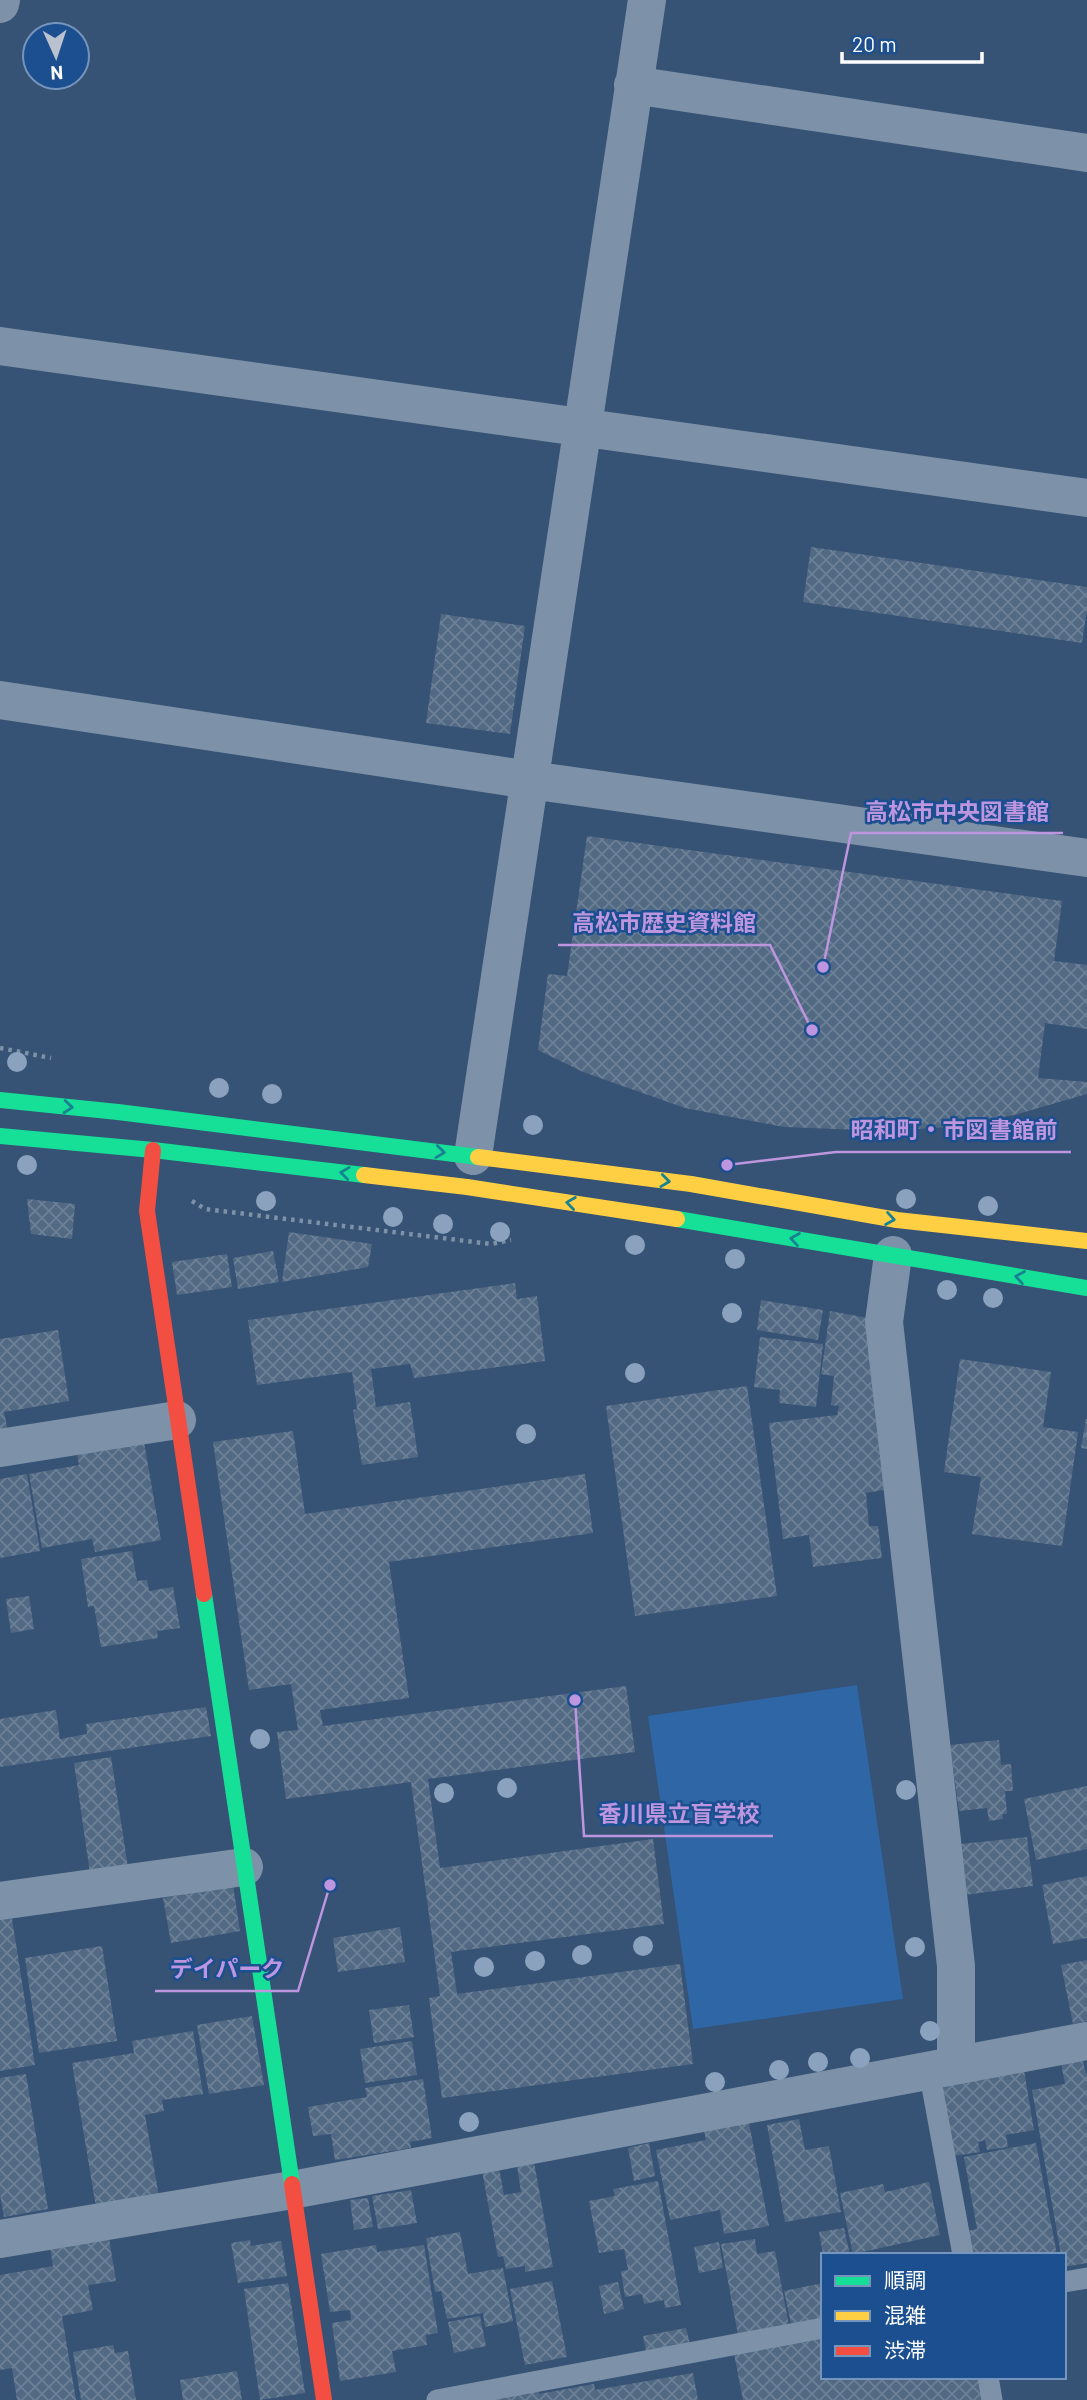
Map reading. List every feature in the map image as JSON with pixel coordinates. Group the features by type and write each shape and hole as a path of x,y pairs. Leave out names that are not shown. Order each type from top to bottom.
{"street":[{"path":"473,1156 647,0"},
{"path":"633,85 1087,153"},
{"path":"0,346 1087,498"},
{"path":"0,700 530,780 1087,858"},
{"path":"0,1100 132,1113 691,1184 897,1220 1087,1241"},
{"path":"0,1136 153,1150 480,1189 1087,1288"},
{"path":"153,1150 147,1211 324,2400"},
{"path":"892,1255 884,1322 956,1966 943,2067"},
{"path":"0,1448 177,1420"},
{"path":"0,1901 244,1867"},
{"path":"0,2239 292,2190 1087,2040"}],"lane":[{"path":"943,2067 963,2253"},
{"path":"1066,2282 1087,2278"},
{"path":"437,2400 821,2328"},
{"path":"988,2379 992,2400"}],"path":[{"path":"186,1198 205,1209 491,1244 522,1239"}],"shaded area":[{"path":"857,1685 903,1999 693,2029 648,1716"}],"building":[{"path":"811,547 1087,587 1082,643 803,602"},
{"path":"441,614 525,626 510,734 426,723"},
{"path":"587,836 1062,901 1054,961 1087,965 1087,1029 1045,1023 1038,1078 1087,1082 1087,1094 1014,1115 948,1127 888,1131 784,1127 685,1108 583,1072 538,1050 548,974 567,976"},
{"path":"27,1199 75,1204 72,1239 31,1234"},
{"path":"289,1232 372,1244 368,1267 282,1282"},
{"path":"273,1251 279,1282 238,1289 233,1258"},
{"path":"227,1254 232,1287 177,1295 172,1262"},
{"path":"515,1283 517,1299 537,1296 545,1361 414,1378 410,1364 371,1369 376,1407 410,1402 418,1457 362,1465 353,1410 357,1409 352,1372 257,1385 248,1320"},
{"path":"761,1300 823,1310 818,1340 757,1330"},
{"path":"830,1311 868,1318 889,1489 866,1493 869,1526 878,1526 882,1558 813,1567 809,1535 783,1539 769,1423 837,1415 839,1406 831,1405 834,1376 821,1374"},
{"path":"58,1330 69,1401 4,1412 8,1431 0,1432 0,1339"},
{"path":"760,1337 823,1344 816,1407 779,1403 780,1390 754,1387"},
{"path":"960,1359 1051,1372 1043,1427 1078,1432 1062,1546 972,1534 981,1477 944,1472"},
{"path":"747,1386 777,1596 635,1616 606,1406"},
{"path":"1087,1419 1087,1449 1081,1448"},
{"path":"293,1431 305,1514 585,1474 593,1533 389,1562 409,1698 320,1710 323,1726 626,1686 635,1752 428,1779 440,1868 653,1839 664,1924 451,1952 457,1994 680,1964 693,2064 442,2098 429,1998 440,1996 411,1782 286,1799 277,1732 298,1730 291,1684 249,1690 213,1442"},
{"path":"144,1442 161,1540 95,1552 92,1539 42,1548 29,1474 79,1465 77,1454"},
{"path":"27,1474 40,1551 0,1558 0,1479"},
{"path":"132,1551 137,1581 147,1580 149,1591 173,1587 180,1628 157,1631 158,1638 101,1647 94,1606 88,1607 81,1559"},
{"path":"29,1596 34,1629 11,1633 6,1599"},
{"path":"206,1707 211,1736 0,1767 0,1719 56,1710 60,1739 87,1734 86,1724"},
{"path":"999,1740 1001,1765 1011,1764 1013,1791 1005,1791 1007,1814 1002,1814 1003,1819 989,1821 987,1808 959,1811 950,1745"},
{"path":"111,1757 129,1874 91,1880 74,1763"},
{"path":"1087,1786 1087,1849 1036,1860 1024,1799"},
{"path":"1027,1837 1033,1886 957,1896 951,1845"},
{"path":"1087,1876 1087,1938 1053,1944 1042,1885"},
{"path":"233,1885 240,1931 171,1943 163,1898"},
{"path":"11,1912 35,2065 0,2071 0,1913"},
{"path":"400,1927 405,1962 338,1972 333,1938"},
{"path":"102,1946 117,2041 39,2053 25,1958"},
{"path":"1087,1960 1087,2021 1073,2024 1061,1965"},
{"path":"409,2005 414,2037 374,2043 369,2010"},
{"path":"252,2016 264,2085 209,2094 197,2025"},
{"path":"193,2031 203,2094 162,2100 164,2111 145,2115 159,2197 96,2207 72,2063 134,2053 132,2041"},
{"path":"412,2041 417,2075 365,2083 360,2049"},
{"path":"1082,2059 1087,2076 1087,2263 1066,2267 1066,2253 1061,2253 1032,2090 1065,2084 1061,2063"},
{"path":"1024,2070 1034,2130 1006,2135 1008,2147 987,2150 985,2140 978,2142 980,2152 953,2156 941,2084"},
{"path":"26,2074 48,2209 4,2217 0,2195 0,2078"},
{"path":"423,2079 432,2138 410,2142 411,2148 335,2160 331,2134 313,2136 308,2107 367,2097 365,2088"},
{"path":"799,2119 805,2150 829,2146 841,2212 785,2222 767,2125"},
{"path":"749,2123 769,2226 724,2234 720,2210 670,2220 656,2150 706,2140 704,2131"},
{"path":"649,2143 655,2176 634,2181 628,2148"},
{"path":"1036,2143 1057,2253 971,2253 967,2231 977,2229 964,2157"},
{"path":"534,2162 553,2267 525,2272 525,2266 506,2269 503,2256 498,2257 482,2171 499,2168 504,2195 521,2192 517,2165"},
{"path":"658,2181 681,2305 665,2308 664,2300 644,2304 642,2294 625,2297 621,2271 628,2270 624,2249 599,2253 589,2201 615,2196 613,2189"},
{"path":"929,2182 940,2235 853,2253 840,2193 883,2184 885,2192"},
{"path":"411,2190 417,2223 378,2229 372,2196"},
{"path":"368,2198 373,2227 354,2230 350,2200"},
{"path":"844,2228 850,2253 823,2253 819,2232"},
{"path":"460,2232 468,2274 503,2268 513,2321 485,2327 483,2313 447,2319 441,2291 435,2292 426,2238"},
{"path":"109,2238 116,2281 88,2285 93,2310 62,2316 76,2400 17,2400 12,2368 0,2370 0,2275 53,2266 50,2248"},
{"path":"755,2239 757,2254 775,2251 789,2326 738,2335 721,2244"},
{"path":"250,2240 251,2246 281,2241 287,2276 238,2283 231,2243"},
{"path":"719,2242 723,2268 699,2273 694,2247"},
{"path":"376,2245 377,2252 424,2245 438,2333 426,2335 427,2345 392,2351 396,2372 340,2381 332,2323 351,2320 350,2310 330,2312 321,2254"},
{"path":"552,2281 567,2357 525,2365 510,2289"},
{"path":"618,2282 624,2309 604,2314 599,2286"},
{"path":"288,2283 305,2393 260,2400 244,2289"},
{"path":"821,2283 821,2318 791,2324 784,2291"},
{"path":"480,2316 486,2346 454,2353 448,2322"},
{"path":"686,2328 691,2348 647,2356 643,2336"},
{"path":"821,2337 821,2379 981,2379 986,2400 743,2400 734,2354"},
{"path":"113,2345 115,2353 128,2351 136,2400 81,2400 73,2352"},
{"path":"237,2371 242,2400 183,2400 180,2380"},
{"path":"693,2373 698,2400 483,2400 539,2388 539,2394 594,2384 595,2390"}],"traffic: fast":[{"path":"0,1100 478,1157"},
{"path":"0,1136 153,1150 364,1175"},
{"path":"677,1219 1087,1288"},
{"path":"204,1594 292,2184"}],"traffic: slow":[{"path":"478,1157 691,1184 897,1220 1087,1241"},
{"path":"364,1175 467,1187 677,1219"}],"traffic: jam":[{"path":"153,1150 147,1211 204,1594"},
{"path":"292,2184 324,2400"}],"place":[{"name":"高松市中央図書館","path":"823,967"},
{"name":"高松市歴史資料館","path":"812,1030"},
{"name":"昭和町・市図書館前","path":"727,1165"},
{"name":"香川県立盲学校","path":"575,1700"},
{"name":"デイパーク","path":"330,1885"}]}
